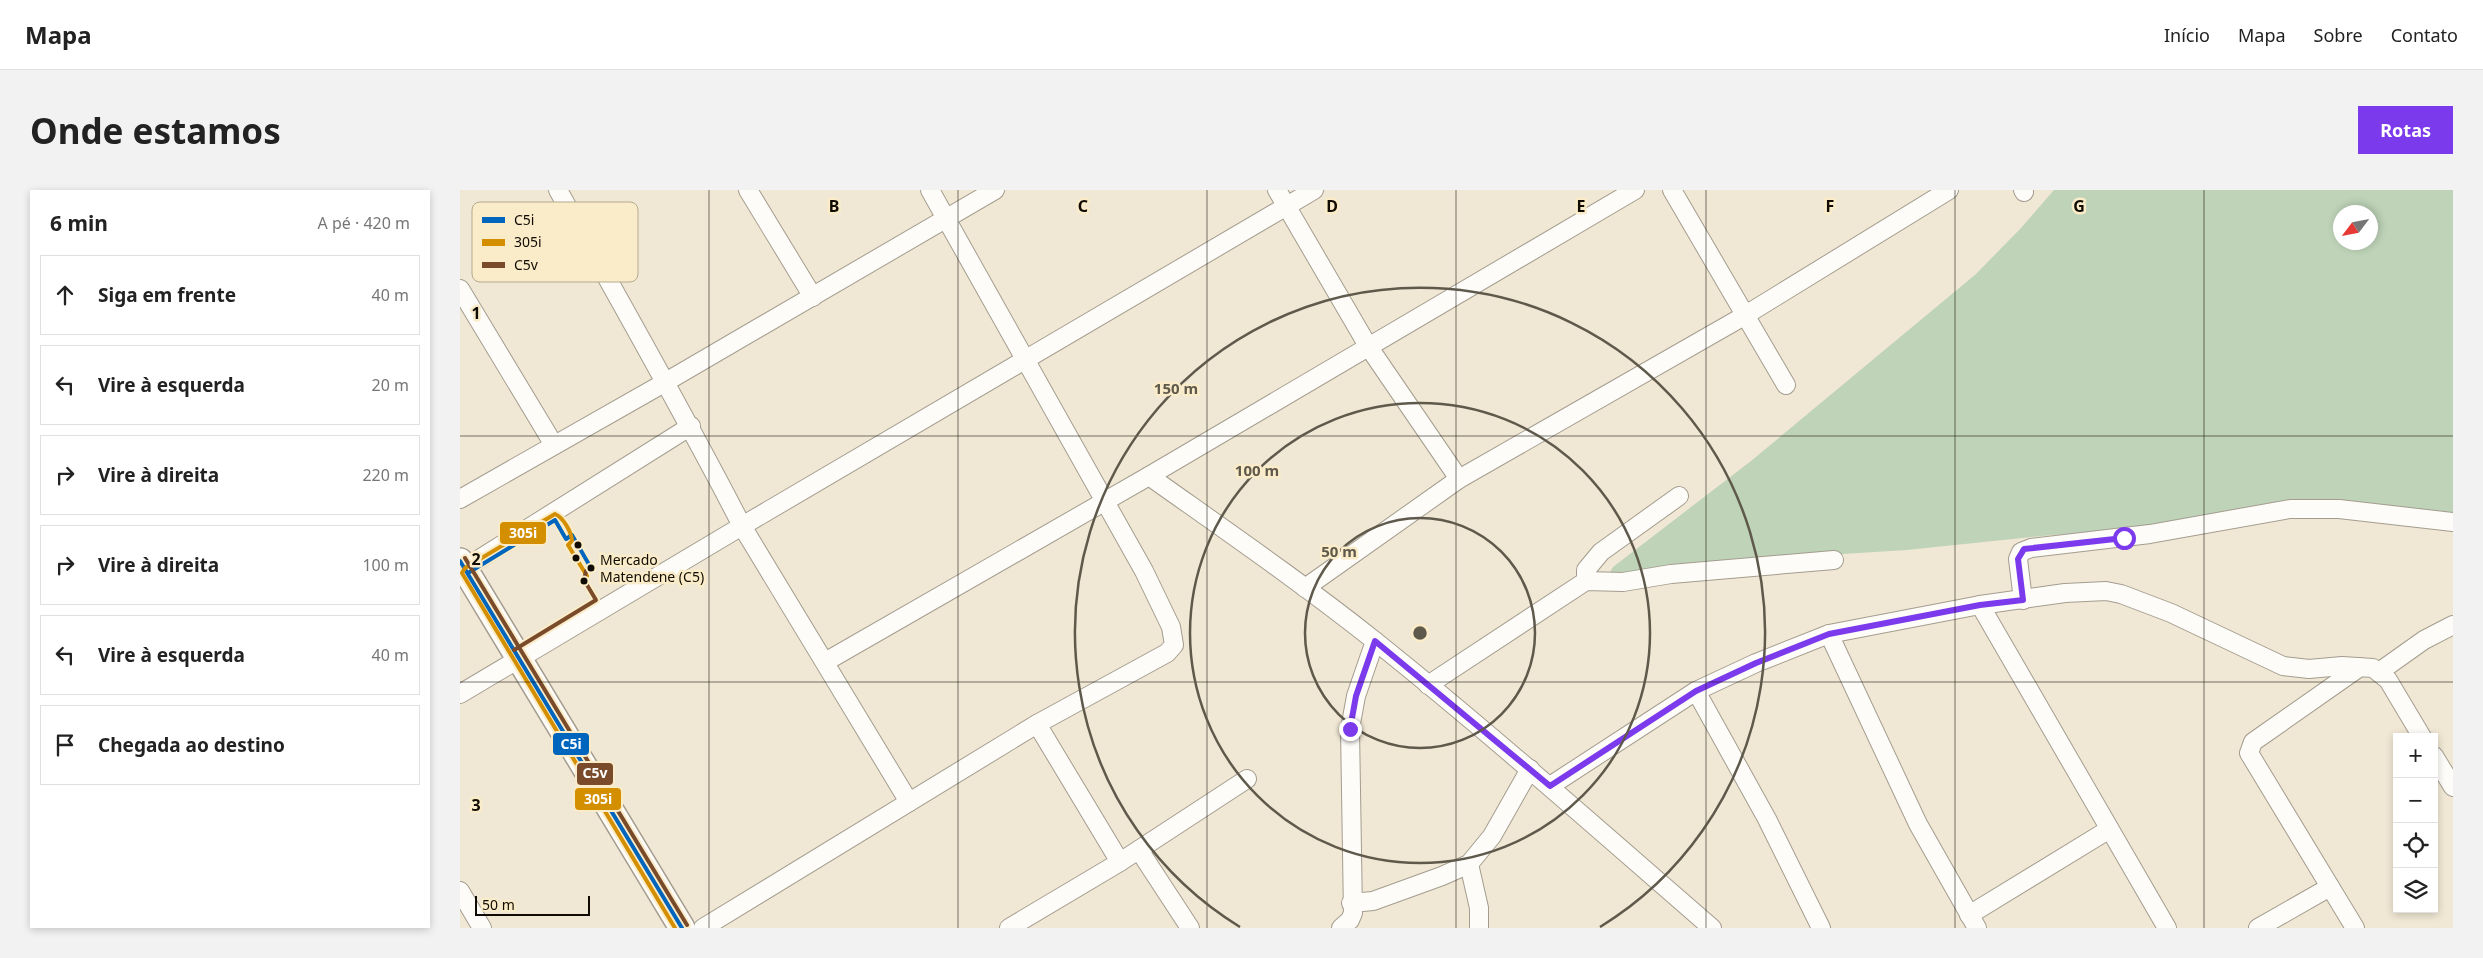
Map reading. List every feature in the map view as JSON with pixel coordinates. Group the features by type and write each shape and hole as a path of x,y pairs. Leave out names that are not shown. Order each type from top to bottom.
{"street":[{"path":"558,190 565,202"},
{"path":"748,190 813,297"},
{"path":"703,928 1036,724 1167,652 1174,645 1171,628 1148,579 930,190"},
{"path":"460,498 664,383 994,190"},
{"path":"1277,190 1368,346 1459,479"},
{"path":"460,694 1024,359 1314,190"},
{"path":"825,662 1149,476 1635,190"},
{"path":"1672,190 1786,385"},
{"path":"1305,588 1459,479 1744,316 1949,190"},
{"path":"609,282 664,383 691,426 742,526 909,802"},
{"path":"460,289 554,445"},
{"path":"682,928 462,565 691,426"},
{"path":"1149,476 1305,588 1375,641 1550,786 1703,924"},
{"path":"1586,581 1586,570 1601,552 1679,496"},
{"path":"2023,600 2018,559 2021,552 2030,548 2150,534 2290,509 2339,509 2453,522"},
{"path":"1428,685 1586,581 1623,582 1671,574 1834,560"},
{"path":"1550,786 1696,691 1756,663 1829,634 1980,605 2065,594 2106,591 2121,594 2171,613 2283,666 2309,669 2342,666 2360,667 2379,672 2388,680 2420,733"},
{"path":"1980,605 2166,928"},
{"path":"2379,672 2424,640 2453,625"},
{"path":"1829,634 1918,824 1973,922 2108,830"},
{"path":"1341,928 1350,920 1353,913 1351,903 1350,729 1356,696 1375,641"},
{"path":"2354,928 2249,753 2253,742 2360,667"},
{"path":"1696,691 1767,819 1820,928"},
{"path":"1036,724 1120,862"},
{"path":"2438,762 2453,786"},
{"path":"1351,903 1373,901 1442,876 1468,864 1492,836 1530,769"},
{"path":"1009,928 1120,862 1247,779"},
{"path":"1138,850 1190,928"},
{"path":"1468,864 1479,908 1479,928"},
{"path":"2258,928 2330,888"},
{"path":"460,891 482,928"}],"green space":[{"path":"2054,190 2453,190 2453,513 2384,505 2286,504 2105,532 2052,535 1907,550 1748,560 1609,574 1613,567 1751,461 1976,274 2021,228"}],"transit line":[{"name":"305i","path":"587,576 568,545 572,541 569,530 561,518 555,514 465,568 462,573 675,928"},
{"name":"C5i","path":"468,573 555,520 566,539 572,535 591,568"},
{"name":"C5v","path":"465,558 687,925"},
{"name":"C5i","path":"460,561 682,928"},
{"name":"C5v","path":"514,650 596,600 584,580 586,571"}],"place":[{"name":"Mercado Matendene (C5)","path":"591,568"}],"route":[{"path":"1350,729 1356,696 1375,641 1550,786 1696,691 1756,663 1829,634 1980,605 2023,600 2018,559 2024,549 2124,538"}]}
